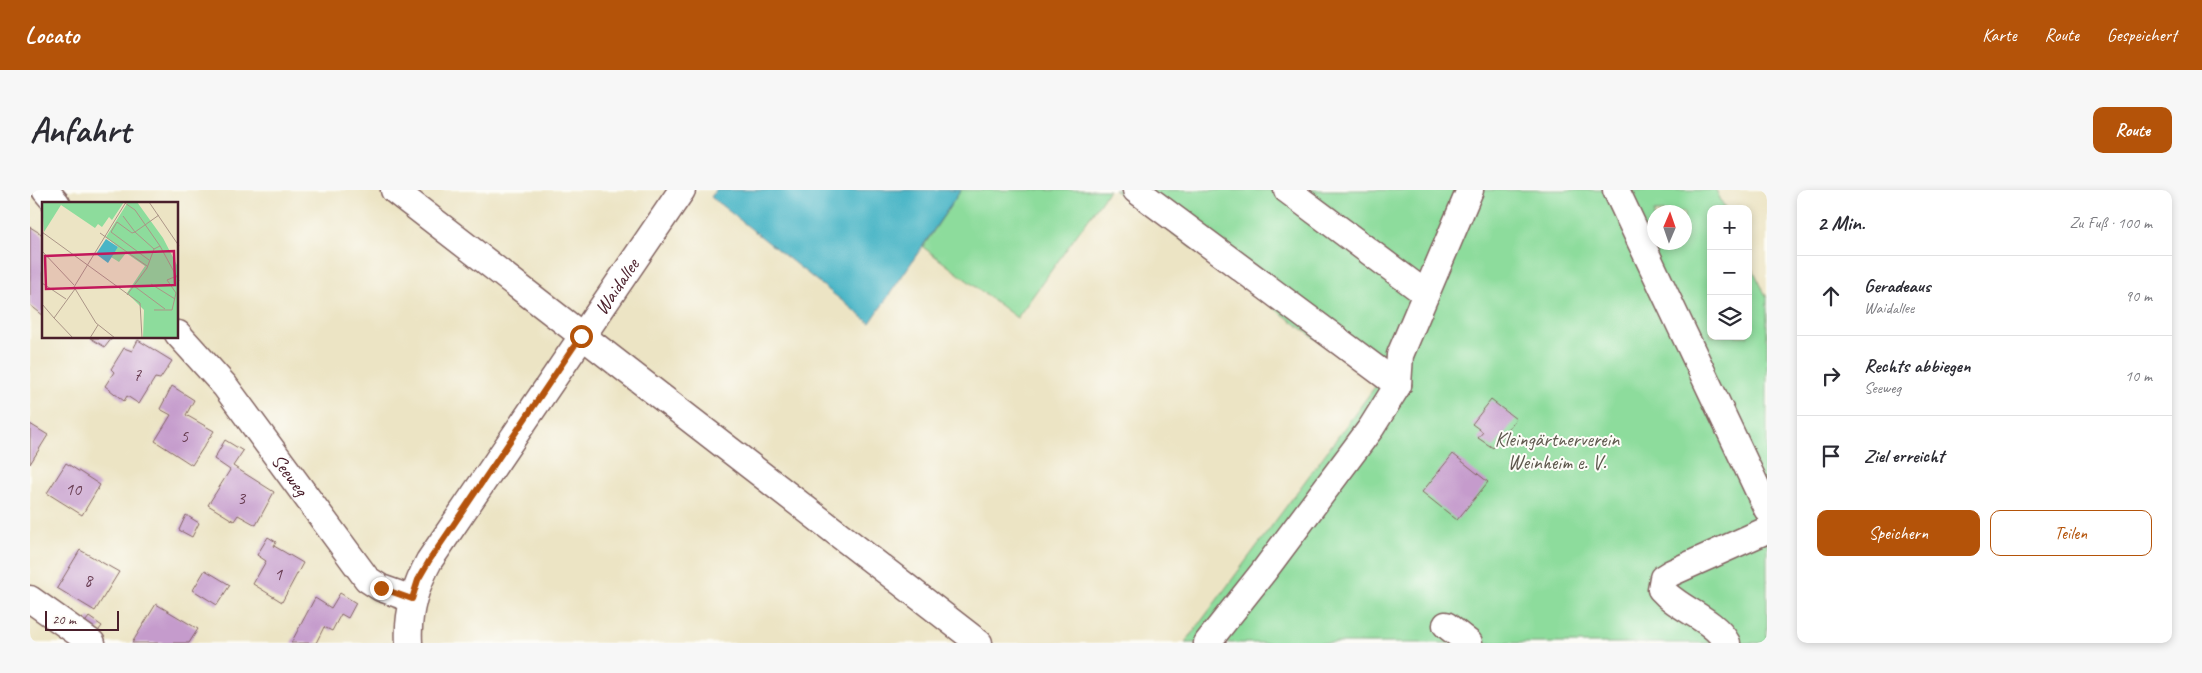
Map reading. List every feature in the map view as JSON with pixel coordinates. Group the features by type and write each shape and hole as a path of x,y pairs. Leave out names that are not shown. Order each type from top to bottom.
{"street":[{"path":"45,190 55,202"},
{"path":"394,190 979,643"},
{"name":"Waidallee","path":"409,643 408,631 412,599 418,580 429,561 682,190"},
{"path":"1136,190 1398,385"},
{"path":"1287,190 1426,294"},
{"path":"1207,643 1272,561 1360,442 1398,385 1400,355 1470,190"},
{"path":"1616,190 1767,509"},
{"name":"Seeweg","path":"179,335 225,386 367,579 381,588 412,599"},
{"path":"1727,643 1704,621 1668,598 1661,589 1663,578 1767,530"},
{"path":"30,599 92,643"},
{"path":"1446,625 1469,643"}],"green space":[{"path":"961,190 1109,190 1017,318 923,247"},
{"name":"Kleingärtnerverein Weinheim e. V.","path":"1114,190 1716,190 1723,205 1707,205 1707,340 1752,340 1752,267 1767,298 1767,643 1185,643 1377,384"}],"water":[{"path":"716,190 961,190 870,323 711,197"}],"building":[{"path":"30,227 42,234 42,314 30,305"},
{"path":"92,339 111,339 105,347"},
{"path":"138,340 172,361 160,379 155,378 139,404 127,396 124,401 105,386 114,372 111,369 124,348 132,351"},
{"path":"172,386 194,400 186,415 214,431 192,465 155,441 171,415 160,409"},
{"path":"1491,400 1516,419 1493,448 1478,438 1483,432 1472,424"},
{"path":"30,424 48,435 30,464"},
{"path":"225,440 243,451 233,466 274,492 256,525 238,515 234,521 208,505 230,470 214,459"},
{"path":"1453,454 1488,482 1457,520 1422,492"},
{"path":"66,463 100,485 82,515 47,493"},
{"path":"186,515 199,523 192,537 179,530"},
{"path":"268,537 276,542 274,546 303,563 282,602 253,584 266,561 257,555"},
{"path":"80,550 119,572 95,611 57,588"},
{"path":"205,570 230,585 217,605 193,590"},
{"path":"340,593 356,603 348,618 341,614 332,631 324,627 316,643 291,643 315,598 331,608"},
{"path":"156,604 198,629 189,643 132,643"},
{"path":"89,617 102,626 96,634 83,625"}],"route":[{"path":"381,588 412,599 418,580 429,561 581,336"}]}
